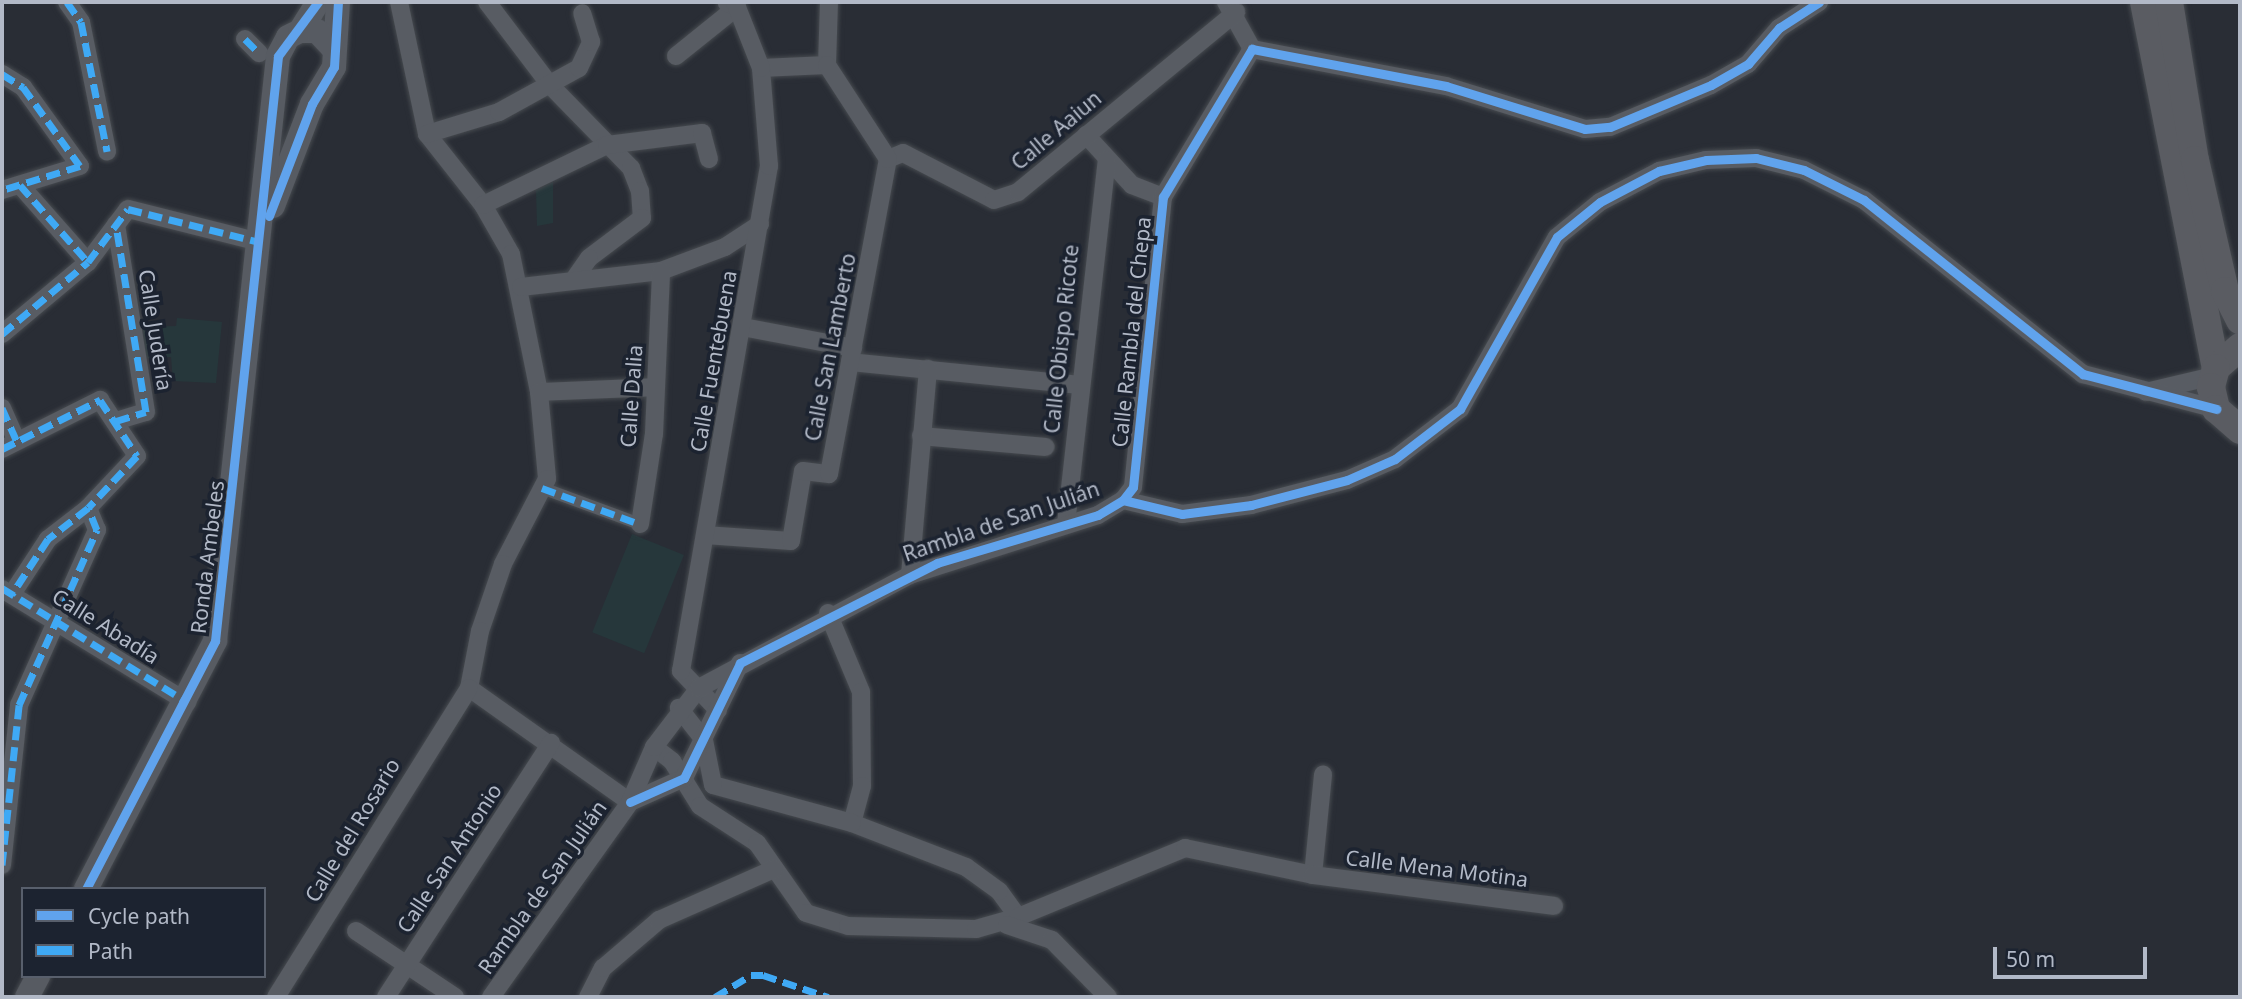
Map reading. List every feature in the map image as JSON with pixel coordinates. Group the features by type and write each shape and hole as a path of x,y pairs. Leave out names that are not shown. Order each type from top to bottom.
{"highway":[{"path":"2144,2 2215,372 2216,409 2240,430"},
{"path":"2169,2 2195,160 2225,291 2240,320"},
{"path":"2215,372 2240,347"}],"main road":[{"name":"Ronda Ambeles","path":"87,887 187,702 215,642 223,594 259,242 283,42 300,31 318,2"},
{"name":"Ronda Ambeles","path":"259,242 324,80 334,67 338,2"},
{"path":"300,31 317,31 334,49"},
{"path":"281,69 303,86 324,80"},
{"path":"27,997 37,978"}],"street":[{"path":"67,2 81,22 107,151"},
{"path":"399,2 427,134 483,205 521,287 539,392 542,488 503,564 480,631 469,688 551,743 629,802"},
{"path":"486,2 550,85 631,168 642,218 589,258 573,281"},
{"path":"829,2 827,65 888,159"},
{"path":"1231,7 1252,49 1446,86 1585,129 1610,127 1711,85 1748,64 1779,28 1819,2"},
{"name":"Calle Fuentebuena","path":"676,56 732,4 761,68 769,166 681,671 718,710"},
{"name":"Calle Aaiun","path":"888,159 903,153 994,200 1018,192 1231,7"},
{"path":"427,134 499,112 550,85 587,59 590,32 582,13"},
{"path":"245,39 259,53"},
{"name":"Calle Rambla del Chepa","path":"1123,500 1133,487 1163,197 1252,49"},
{"path":"761,68 827,65"},
{"path":"2,74 23,87 80,166 2,190"},
{"path":"483,205 607,145 702,133 709,159"},
{"path":"1086,135 1132,185 1163,197"},
{"name":"Rambla de San Julián","path":"491,997 629,802 654,747 679,708 699,688 828,613 910,575 1066,524 1123,500 1182,514 1251,505 1348,480 1438,431 1460,409 1557,237 1600,202 1659,171 1706,160 1756,158 1804,170 1864,200 2041,347 2083,374 2143,393 2216,409"},
{"name":"Calle San Lamberto","path":"705,535 791,541 803,471 829,474 888,159"},
{"name":"Calle Obispo Ricote","path":"1066,524 1079,385 1107,160"},
{"path":"20,185 88,262"},
{"path":"2,334 88,262 128,209 259,242"},
{"name":"Calle Judería","path":"116,224 146,412 116,421"},
{"path":"521,287 661,271 725,247 760,224"},
{"name":"Calle Dalia","path":"640,524 656,387 661,271"},
{"path":"743,327 852,355 928,369 1079,385"},
{"path":"910,575 928,369"},
{"path":"2143,393 2215,372"},
{"path":"539,392 656,387"},
{"path":"2,408 9,445 93,400 104,403 136,461 106,482 88,508 48,539 7,591"},
{"path":"921,436 1046,447"},
{"path":"542,488 640,524"},
{"path":"2,865 19,705 54,621 97,530 88,508"},
{"name":"Calle Abadía","path":"7,591 187,702"},
{"path":"828,613 861,692 862,786 852,823"},
{"path":"684,778 740,663"},
{"name":"Calle del Rosario","path":"276,997 469,688"},
{"path":"679,708 704,740 713,785 852,823 966,867 999,891 1013,921 1052,940 1108,997"},
{"name":"Calle San Antonio","path":"386,997 551,743"},
{"name":"Calle Mena Motina","path":"654,747 684,778 700,806 757,843 806,913 848,926 1013,921 1185,848 1313,875 1554,906"},
{"name":"Calle Mena Motina","path":"1313,875 1323,774"},
{"name":"Rambla de San Julián","path":"629,802 684,778"},
{"path":"588,997 603,968 659,920 774,869"},
{"path":"356,931 407,962 455,997"}],"shaded area":[{"path":"553,182 553,223 537,226 536,190"},
{"path":"177,318 222,322 216,383 173,381 171,357 145,358 140,327 176,326"},
{"path":"632,534 684,555 644,653 592,632"}],"marked path":[{"path":"67,2 81,22 107,151"},
{"path":"245,39 259,53"},
{"path":"2,74 23,87 80,166 2,190"},
{"path":"20,185 88,262"},
{"path":"2,334 88,262 128,209 259,242"},
{"path":"116,224 146,412 116,421"},
{"path":"2,449 100,400 137,456 88,508"},
{"path":"2,408 17,441"},
{"path":"542,488 640,524"},
{"path":"2,865 19,705 97,530 88,508 48,539 12,594"},
{"path":"2,588 187,702"},
{"path":"715,997 751,975 763,975 828,997"}],"cycle path":[{"path":"87,887 215,641 278,56 318,2"},
{"path":"269,216 312,104 334,67 338,2"},
{"path":"630,802 684,778 740,663 937,563 1098,515 1123,500 1133,487 1163,197 1252,49 1446,86 1585,129 1610,127 1711,85 1748,64 1779,28 1819,2"},
{"path":"1123,500 1182,514 1251,505 1347,480 1395,459 1460,409 1557,237 1600,202 1659,171 1706,160 1756,158 1804,170 1864,200 2083,374 2216,409"}]}
